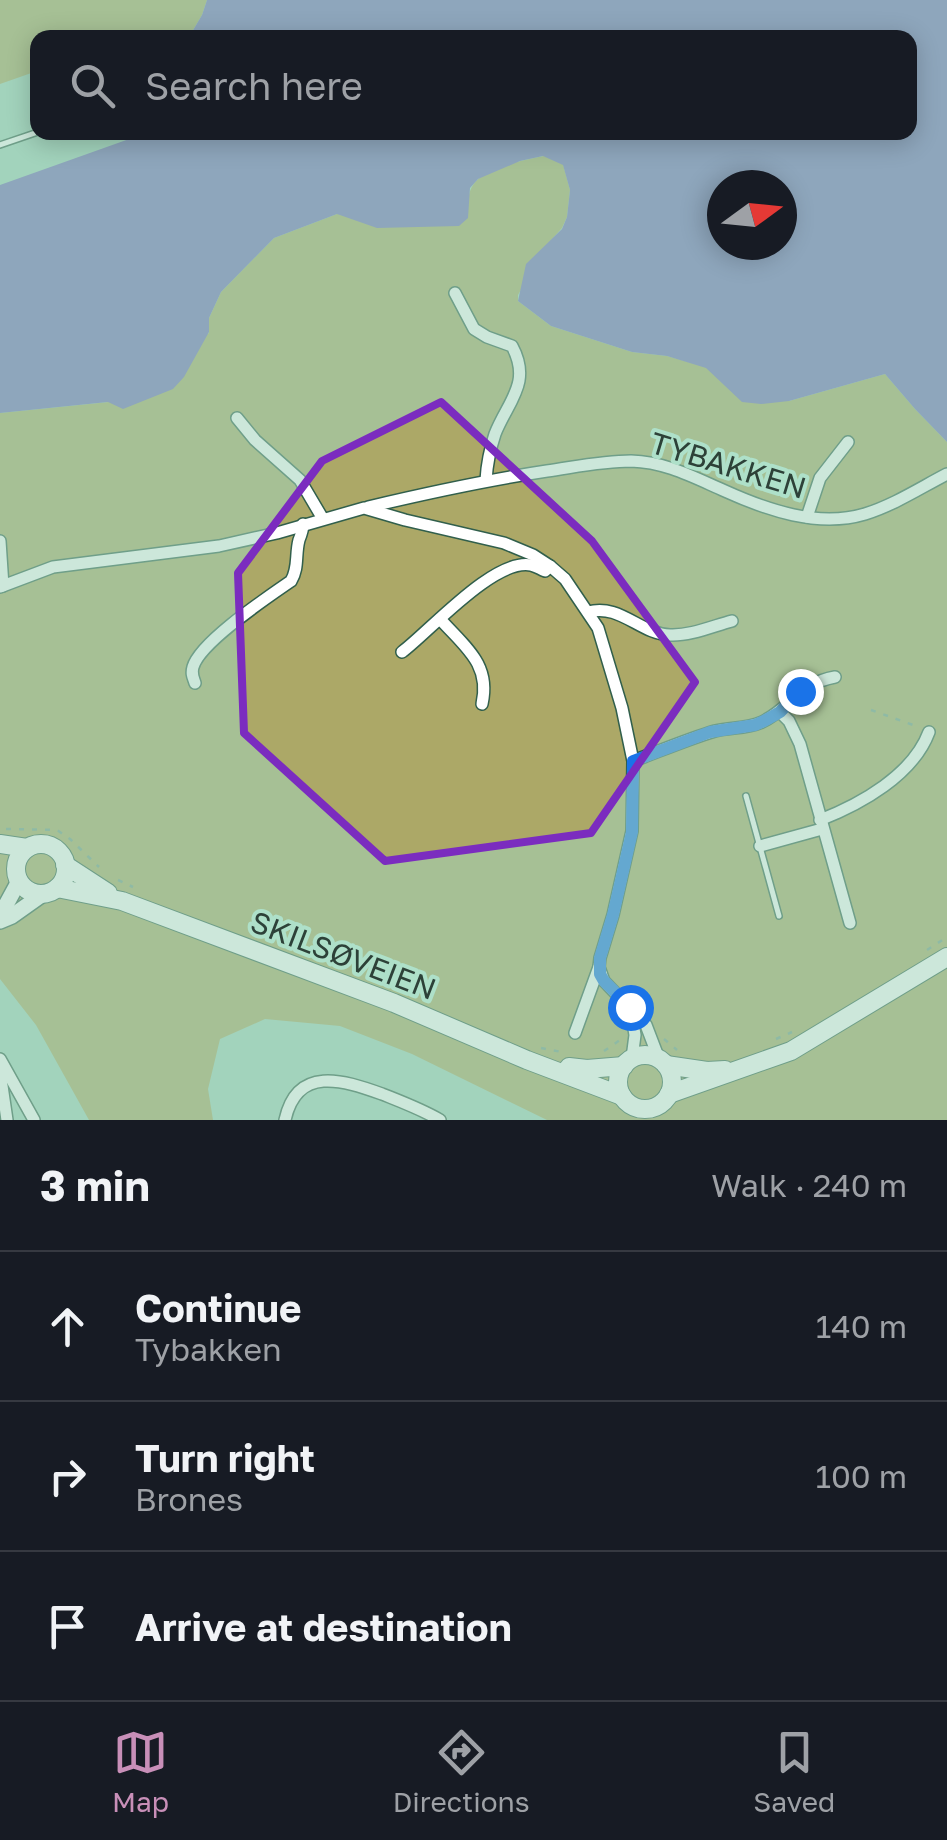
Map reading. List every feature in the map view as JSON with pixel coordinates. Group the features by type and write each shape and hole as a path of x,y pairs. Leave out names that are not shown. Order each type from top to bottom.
{"main road":[{"path":"0,844 28,848"},
{"path":"49,846 59,852 66,865 64,878 50,891 12,916 0,918 12,871 28,848 49,846"},
{"name":"SKILSØVEIEN","path":"66,865 526,1060 541,1056 587,1069 628,1062"},
{"path":"12,871 28,890 50,891"},
{"name":"SKILSØVEIEN","path":"50,891 128,894"},
{"path":"735,1070 706,1071 645,1055 628,1062 618,1080 630,1107 660,1107 735,1070 809,1042 947,958"},
{"name":"SKILSØVEIEN","path":"541,1056 630,1107"},
{"path":"660,1107 672,1081 663,1062"}],"street":[{"path":"455,292 474,329 512,346 519,364 518,388 494,437 486,480"},
{"path":"237,418 255,440 300,480 323,519"},
{"path":"807,517 820,478 848,442"},
{"name":"TYBAKKEN","path":"2,587 54,567 218,546 486,480 596,464 657,464 773,510 838,519 882,508 947,474"},
{"path":"364,508 504,543 533,555 565,579 598,628 633,761 632,832 600,968 604,981 646,1025 663,1062"},
{"path":"195,683 193,665 200,654 296,572 303,524"},
{"path":"0,541 2,587"},
{"path":"402,652 458,601 496,575 530,564 545,571 550,566"},
{"path":"588,612 615,612 671,635 732,621"},
{"path":"440,620 481,668 486,688 482,704"},
{"path":"633,761 710,732 755,725 780,712 810,684 834,677"},
{"path":"780,712 800,744 850,923"},
{"path":"760,846 821,825 882,787 921,748 929,732"},
{"path":"575,1033 600,968"},
{"path":"628,1062 634,1021 630,1007"},
{"path":"1,1066 6,1120"},
{"path":"1,1066 34,1120"},
{"path":"285,1120 292,1098 300,1090 333,1080 346,1081 419,1108 440,1120"}],"lane":[{"path":"0,146 30,135"},
{"path":"746,796 780,916"}],"path":[{"path":"871,710 929,732"},
{"path":"0,828 57,830 102,870"},
{"path":"110,875 128,894"},
{"path":"916,957 947,938"},
{"path":"775,1039 794,1031"},
{"path":"598,1054 627,1035"},
{"path":"660,1036 684,1053"},
{"path":"541,1056 567,1053"}],"highlighted area":[{"path":"441,402 592,541 695,682 591,833 385,861 244,733 238,573 322,461"}],"shaded area":[{"path":"0,0 207,0 193,30 30,30 30,73 0,84"},
{"path":"207,0 947,0 947,442 885,374 789,401 742,402 706,368 667,356 632,352 551,326 518,301 526,264 562,229 567,217 570,190 563,165 543,156 478,179 470,188 468,218 459,226 377,228 337,214 274,238 221,292 209,318 209,332 173,389 123,409 108,402 0,413 0,185 126,140 917,140 917,30 193,30"},
{"path":"544,156 563,164 570,190 567,217 545,247 518,301 551,326 632,352 667,356 706,367 789,401 885,374 947,442 947,1120 547,1120 412,1054 340,1026 265,1019 220,1039 208,1089 213,1120 89,1120 36,1025 0,979 0,413 109,402 209,333 209,318 221,292 274,238 337,214 468,218 470,192 478,179 505,165"}],"route":[{"path":"630,1007 604,981 600,958 632,832 633,761 710,732 755,725 780,712 800,691"}]}
